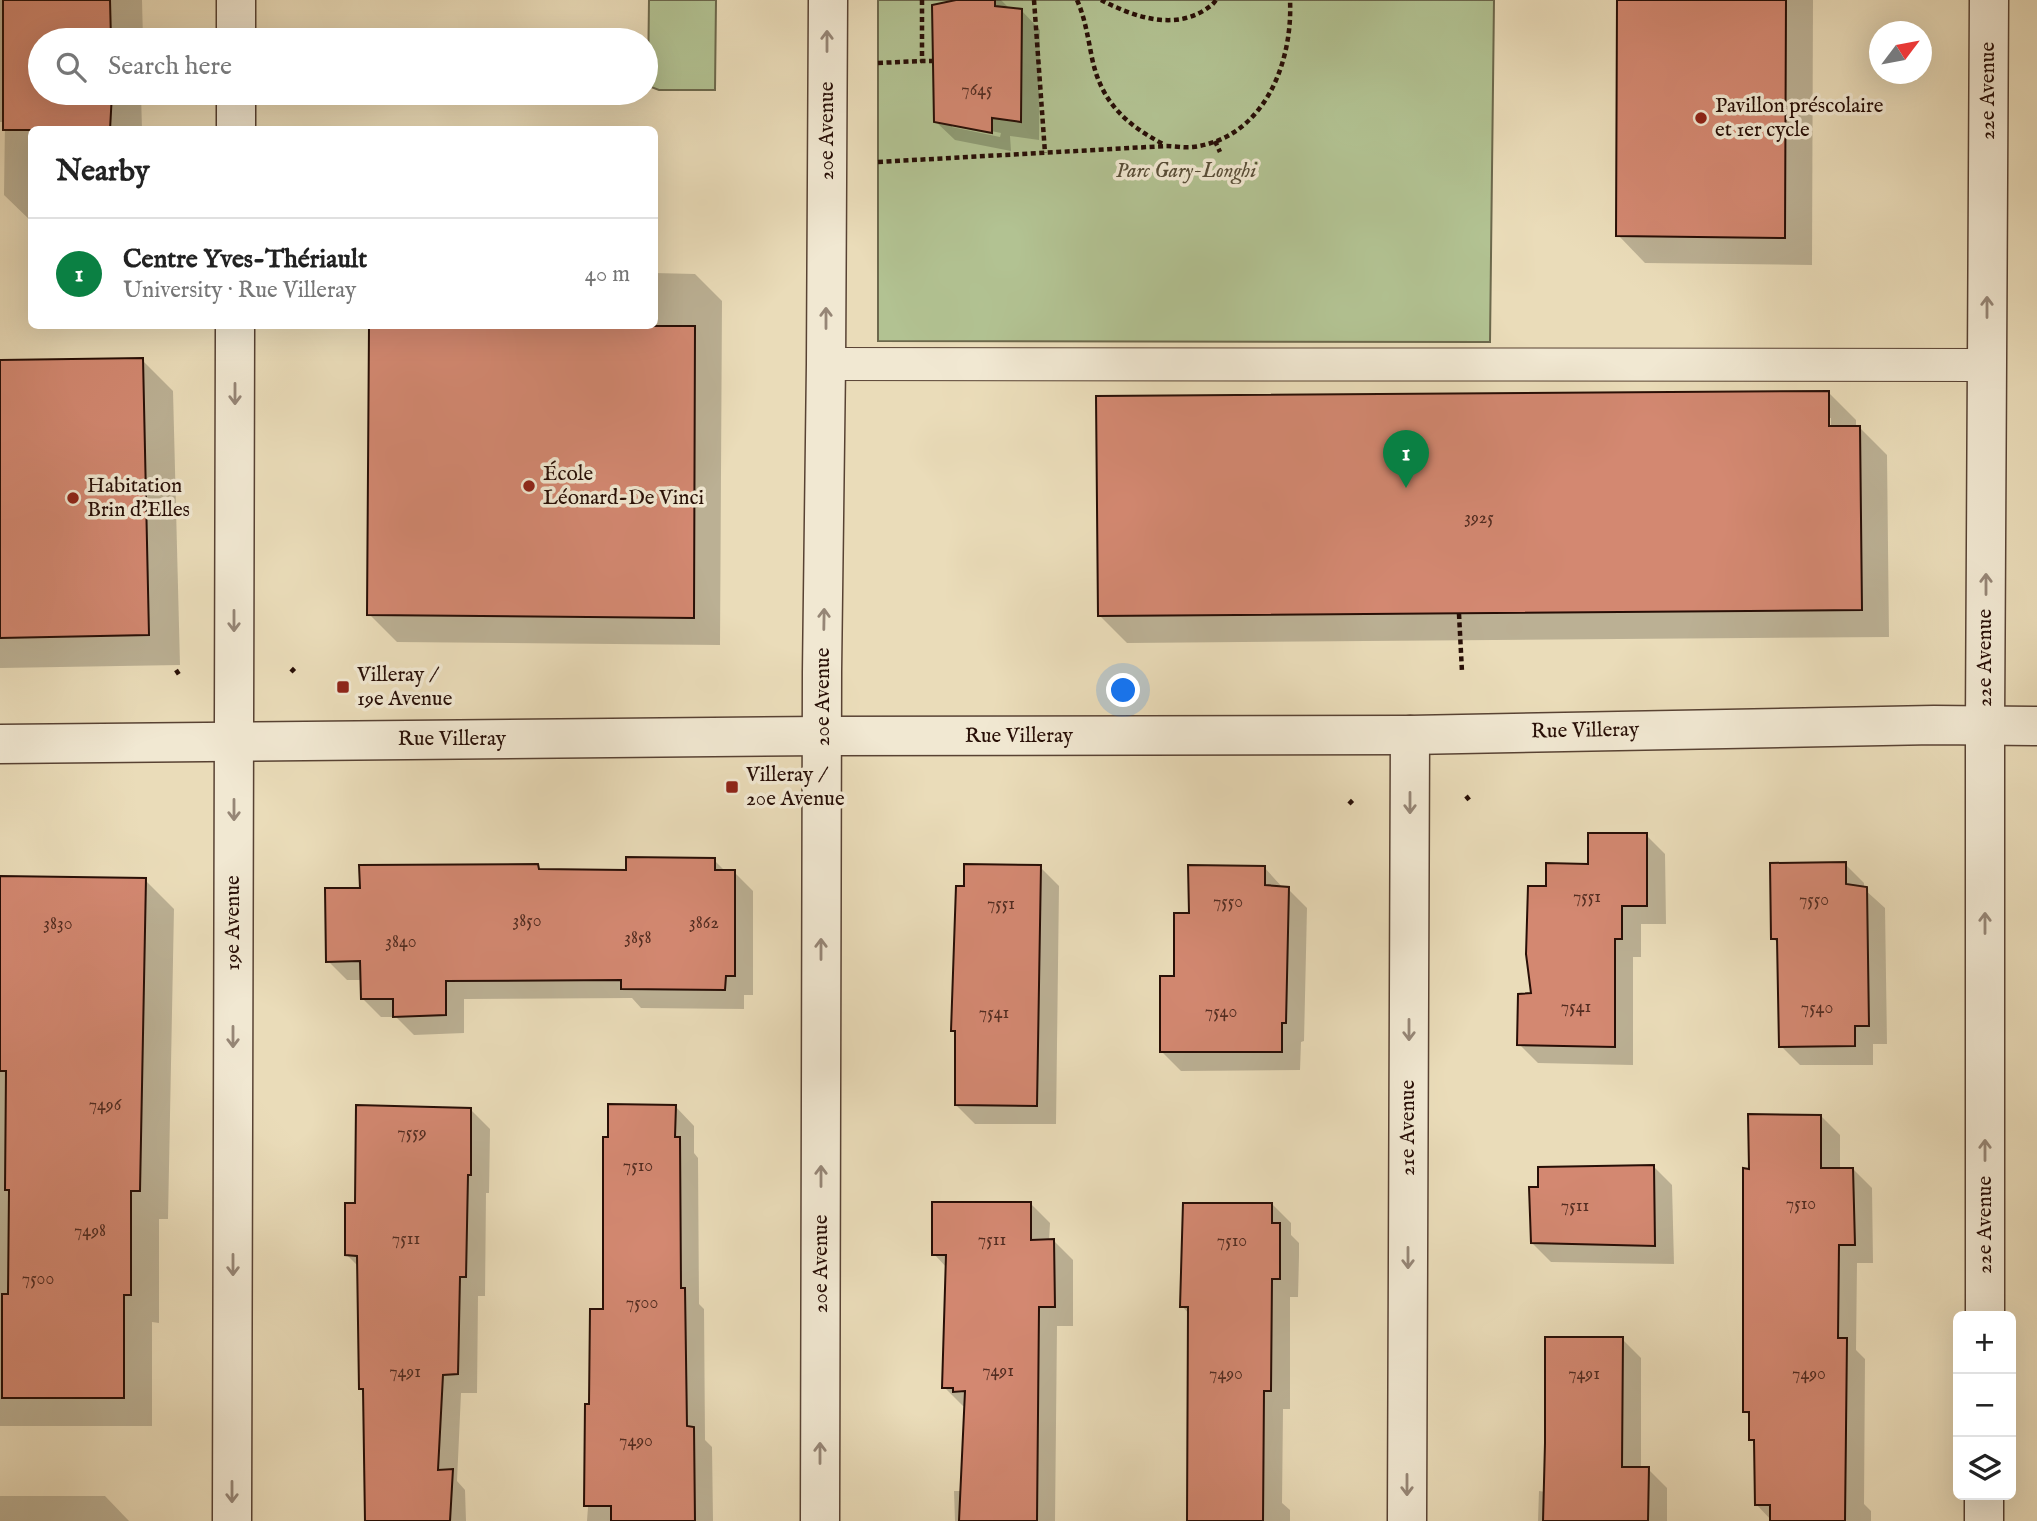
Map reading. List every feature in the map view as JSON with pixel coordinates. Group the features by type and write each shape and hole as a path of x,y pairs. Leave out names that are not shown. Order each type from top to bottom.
{"street":[{"path":"236,0 236,28"},
{"name":"20e Avenue","path":"820,1521 822,736 828,0"},
{"name":"22e Avenue","path":"1984,1311 1984,726 1989,0"},
{"path":"236,105 236,126"},
{"name":"19e Avenue","path":"232,1521 235,329"},
{"name":"Rue Villeray","path":"0,744 822,736 1410,735 2037,726"},
{"name":"21e Avenue","path":"1407,1521 1410,735"},
{"path":"1984,1500 1984,1521"}],"lane":[{"path":"826,364 1987,365"}],"path":[{"path":"922,0 922,61"},
{"path":"1034,0 1045,153"},
{"path":"1077,0 1100,87 1115,109 1139,132 1166,146"},
{"path":"1101,0 1136,15 1165,20 1190,18 1213,5 1216,0"},
{"path":"870,162 1166,146 1192,147 1215,141 1243,127 1264,103 1281,71 1290,37 1290,0"},
{"path":"870,64 933,61"},
{"path":"1215,141 1220,152"},
{"path":"1459,614 1462,672"},
{"path":"291,672 296,667"},
{"path":"176,670 180,676"},
{"path":"1466,796 1470,802"}],"green space":[{"path":"649,0 716,0 715,90 658,90 658,28 649,28"},
{"name":"Parc Gary-Longhi","path":"878,0 1494,0 1490,342 878,341"}],"building":[{"path":"3,0 110,0 111,28 28,28 28,105 111,105 110,126 28,126 28,130 3,130"},
{"path":"956,0 995,0 995,6 1022,9 1021,122 992,118 992,133 934,122 932,5"},
{"name":"Pavillon préscolaire et 1er cycle","path":"1617,0 1786,0 1785,238 1616,236"},
{"path":"658,326 695,326 694,618 367,615 369,329 658,329"},
{"name":"Habitation Brin d'Elles","path":"143,358 149,635 0,638 0,360"},
{"path":"1829,391 1829,426 1860,426 1862,610 1098,616 1096,396"},
{"path":"1588,833 1647,833 1647,906 1622,906 1622,939 1615,939 1615,1047 1517,1045 1518,994 1531,993 1526,954 1528,886 1546,886 1546,863 1588,864"},
{"path":"626,857 715,858 715,870 735,870 735,976 726,976 725,990 621,989 621,980 446,981 446,1015 393,1017 393,999 361,999 360,961 326,962 325,888 360,888 359,865 538,864 539,869 626,870"},
{"path":"1846,862 1846,884 1867,887 1869,1026 1855,1026 1855,1046 1779,1047 1777,939 1771,939 1770,863"},
{"path":"964,864 1041,865 1037,1106 955,1105 955,1031 951,1031 956,886 964,886"},
{"path":"1188,865 1265,866 1265,885 1289,887 1286,1023 1282,1023 1282,1052 1160,1052 1160,976 1174,976 1174,913 1189,913"},
{"path":"0,876 146,878 140,1191 131,1191 131,1295 124,1295 124,1398 2,1398 2,1294 8,1294 9,1190 5,1190 6,1071 0,1071"},
{"path":"608,1104 676,1105 675,1137 680,1137 681,1288 685,1288 687,1426 694,1427 695,1521 611,1521 611,1506 584,1506 585,1404 589,1404 590,1309 603,1309 603,1137 608,1137"},
{"path":"356,1105 471,1108 471,1175 468,1175 466,1277 460,1277 458,1374 443,1375 438,1470 453,1469 450,1521 365,1521 357,1256 345,1255 345,1203 355,1203"},
{"path":"1748,1114 1821,1115 1821,1168 1853,1168 1855,1245 1839,1245 1838,1338 1847,1338 1845,1521 1770,1521 1770,1505 1755,1505 1754,1440 1749,1440 1749,1412 1743,1412 1743,1168 1749,1169"},
{"path":"1654,1165 1655,1246 1531,1243 1529,1187 1538,1187 1538,1167"},
{"path":"932,1202 1031,1202 1031,1240 1054,1239 1055,1307 1039,1307 1037,1521 959,1521 965,1391 953,1392 953,1388 942,1388 946,1255 932,1255"},
{"path":"1183,1203 1272,1203 1272,1223 1280,1223 1280,1279 1272,1279 1271,1391 1264,1391 1263,1521 1187,1521 1188,1307 1180,1307"},
{"path":"1545,1337 1623,1337 1622,1467 1649,1467 1648,1521 1543,1521"}],"place":[{"name":"Pavillon préscolaire et 1er cycle","path":"1701,118"},
{"name":"École Léonard-De Vinci","path":"529,486"},
{"name":"Centre Yves-Thériault","path":"1406,488"},
{"name":"Habitation Brin d'Elles","path":"73,498"},
{"name":"Villeray / 19e Avenue","path":"343,687"},
{"name":"Villeray / 20e Avenue","path":"732,787"}]}
